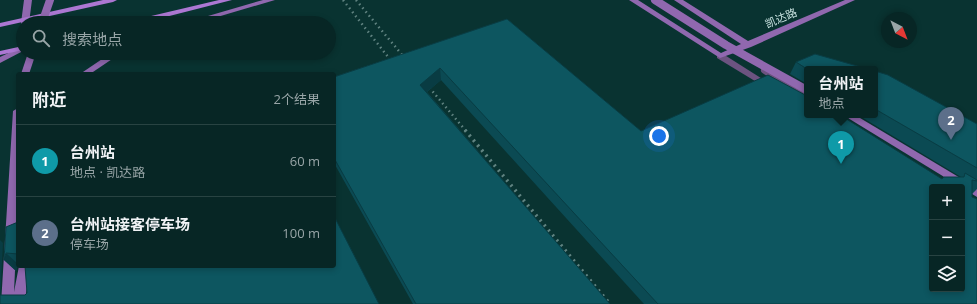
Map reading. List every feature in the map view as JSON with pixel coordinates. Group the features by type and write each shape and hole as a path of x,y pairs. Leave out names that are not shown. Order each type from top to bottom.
{"main road":[{"path":"46,16 113,0"},
{"path":"162,16 228,0"},
{"path":"0,25 16,22"},
{"path":"0,53 16,50"}],"street":[{"path":"26,16 28,0"},
{"path":"44,16 50,0"},
{"path":"213,16 271,0"},
{"path":"633,0 720,56"},
{"path":"655,0 804,96"},
{"path":"678,0 748,45"},
{"name":"凯达路","path":"720,56 851,0"},
{"path":"726,45 804,88"},
{"path":"0,60 16,52"},
{"path":"24,60 25,72"},
{"path":"26,72 30,60"},
{"path":"87,72 105,60"},
{"path":"853,118 977,193"},
{"path":"7,304 16,146"},
{"path":"18,304 25,268"},
{"path":"30,268 31,296"}],"lane":[{"path":"720,56 773,88"},
{"path":"793,100 804,106"}],"building":[{"path":"507,19 641,131 768,75 804,94 804,118 845,118 942,179 944,177 964,177 965,173 977,180 972,180 972,197 977,199 977,304 658,304 440,68 420,85 610,304 416,304 336,162 336,76"},
{"path":"815,54 857,66 804,67 796,62"},
{"path":"878,72 888,75 977,124 977,168 878,111"},
{"path":"336,220 379,304 0,304 0,295 25,295 27,293 25,268 336,268"},
{"path":"16,223 16,254 6,253 4,260 6,227"}],"railway":[{"path":"343,0 396,67"},
{"path":"356,0 409,63"},
{"path":"423,80 466,131"},
{"path":"465,130 610,304"}],"place":[{"name":"台州站接客停车场","path":"951,140"},
{"name":"台州站","path":"841,164"}]}
